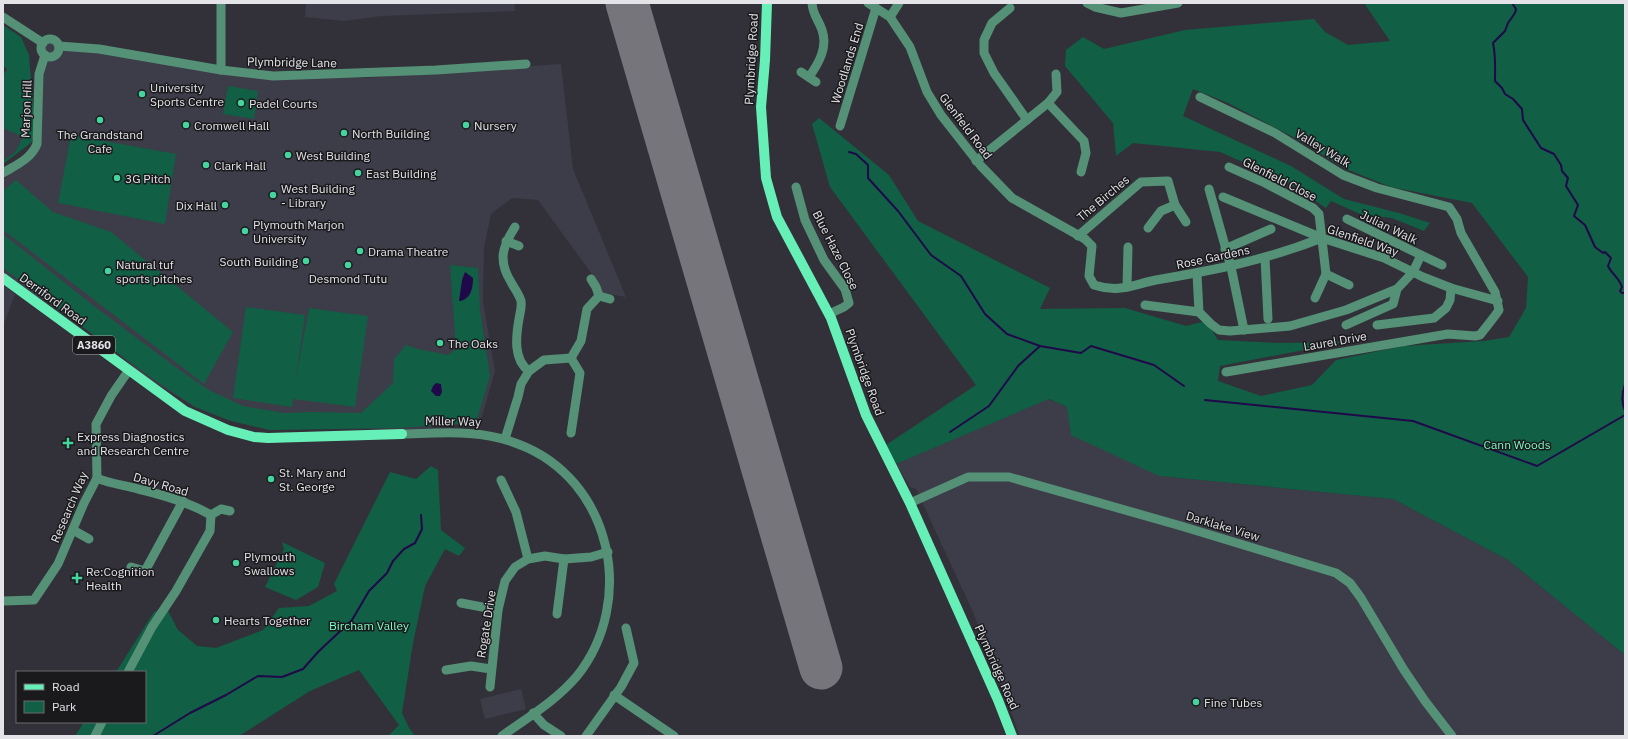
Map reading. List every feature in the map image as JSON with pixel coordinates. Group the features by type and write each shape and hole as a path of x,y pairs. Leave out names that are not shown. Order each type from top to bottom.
{"main road":[{"name":"Plymbridge Road","path":"767,3 765,60 761,107 766,178 777,217 829,314 866,415 910,503 995,693 1012,736"},
{"name":"Derriford Road","path":"3,278 185,411"},
{"name":"Miller Way","path":"185,411 228,430 254,437 322,438 402,434"}],"street":[{"path":"221,3 221,70"},
{"path":"801,72 813,80 824,45 822,30 813,13 812,3"},
{"path":"890,17 899,3"},
{"path":"1087,3 1094,7 1121,12 1178,3"},
{"name":"Glenfield Road","path":"872,5 890,17 910,47 927,92 940,115 976,160 1012,198 1078,236 1092,246 1089,276 1094,285 1105,288"},
{"name":"Woodlands End","path":"840,126 872,5"},
{"path":"1010,8 992,23 984,40 984,53 994,73 1027,120"},
{"path":"3,17 43,43"},
{"path":"47,40 57,42 59,46 55,55 46,55 42,50 43,43 47,40"},
{"name":"Plymbridge Lane","path":"59,46 99,49 247,74 289,76 436,70 526,64"},
{"name":"Marjon Hill","path":"3,173 25,160 34,151 37,144 39,74 46,55"},
{"path":"976,160 1048,103 1057,92 1056,74"},
{"name":"Valley Walk","path":"1200,97 1275,133 1343,175 1377,188 1449,207 1457,219 1461,234 1484,272 1498,301"},
{"path":"1048,103 1084,140 1086,153 1081,172"},
{"name":"Glenfield Close","path":"1228,167 1266,183 1313,208 1319,214 1326,274"},
{"name":"The Birches","path":"1078,236 1141,182 1168,181 1175,205 1186,222"},
{"name":"Blue Haze Close","path":"796,187 805,220 824,260 845,289 849,303 829,314"},
{"path":"1208,189 1231,267 1244,330"},
{"name":"Glenfield Way","path":"1223,197 1322,238 1384,258 1451,288 1498,301"},
{"path":"1148,228 1161,211 1175,205"},
{"name":"Julian Walk","path":"1347,219 1442,265"},
{"path":"515,227 506,241 503,256 506,275 521,300 517,336 518,358 522,366 529,371"},
{"path":"1225,249 1272,229"},
{"name":"Rose Gardens","path":"1105,288 1117,289 1231,267 1265,258 1322,238"},
{"path":"506,241 519,246"},
{"path":"1128,247 1128,287"},
{"name":"Julian Walk","path":"1397,289 1413,272 1421,255"},
{"path":"1265,258 1268,319"},
{"path":"1197,274 1199,312"},
{"path":"1315,298 1326,274 1349,285"},
{"path":"591,279 599,296"},
{"path":"1377,325 1434,318 1446,308 1450,300 1451,288"},
{"path":"1145,306 1199,312 1219,330 1230,331 1290,326 1346,310 1397,289"},
{"path":"1346,325 1393,304 1397,289"},
{"path":"505,439 521,384 529,371 544,360 565,360 571,358 581,341 587,309 599,296"},
{"path":"599,296 610,299"},
{"name":"Laurel Drive","path":"1226,372 1448,334 1480,335 1499,310 1498,301"},
{"path":"571,358 580,374 570,420 571,433"},
{"name":"Research Way","path":"3,601 34,600 58,564 97,478 96,424 111,396 129,370"},
{"name":"Miller Way","path":"402,434 472,433 493,435 520,444 548,460 575,484 594,513 602,530 610,565 608,610 599,640 590,657 569,685 502,736"},
{"name":"Darklake View","path":"910,503 968,477 1009,477 1181,526 1336,573 1350,583 1361,598 1404,670 1425,701 1452,736"},
{"name":"Davy Road","path":"97,478 108,483 137,488 183,501 211,519"},
{"path":"501,480 516,512 528,559"},
{"path":"131,567 145,571 183,501"},
{"path":"129,671 152,627 176,591 197,555 210,531 211,519 221,509 230,511"},
{"path":"73,530 89,539"},
{"name":"Rogate Drive","path":"490,687 498,610 505,581 515,567 528,559 545,556 564,559 591,557 608,552"},
{"path":"557,614 564,559"},
{"path":"461,603 498,610"},
{"path":"586,736 621,686 634,663 626,628"},
{"path":"446,670 471,666 491,669"},
{"path":"614,695 674,736"},
{"path":"533,713 544,725 561,736"},
{"path":"95,736 102,723"}],"shaded area":[{"path":"306,3 514,3 515,11 381,16 344,21 305,17"},
{"name":"Plymouth Marjon University","path":"45,41 168,65 365,78 561,64 573,169 626,297 602,293 594,277 538,200 512,198 491,214 484,247 483,302 495,371 480,423 404,430 350,428 270,430 231,421 195,407 144,376 67,310 31,294 3,274 3,179 17,170 34,151"},
{"path":"3,127 24,137 15,152 3,161"},
{"path":"465,272 473,278 472,289 469,296 459,301 462,280"},
{"path":"3,285 15,294 3,326"},
{"path":"436,383 441,384 442,392 440,396 436,396 431,391"},
{"path":"1048,399 1067,407 1159,476 1393,499 1508,560 1625,655 1625,736 1020,736 973,612 916,489 910,487 896,464"},
{"path":"521,689 526,709 485,719 480,699"}],"green space":[{"name":"Cann Woods","path":"1364,3 1625,3 1625,655 1508,560 1393,499 1159,476 1071,435 1067,407 1049,399 896,464 886,445 976,385 830,187 812,124 819,118 889,175 918,221 1050,288 1040,309 1125,308 1186,326 1206,321 1218,340 1275,343 1346,342 1220,366 1218,381 1261,396 1312,385 1336,360 1403,346 1484,341 1509,337 1526,308 1528,277 1472,203 1391,187 1346,169 1295,138 1228,103 1193,89 1183,116 1291,166 1344,199 1399,213 1430,223 1424,231 1392,218 1362,215 1331,201 1326,208 1286,181 1220,152 1133,143 1116,156 1113,123 1065,66 1066,50 1083,37 1104,49 1185,30 1314,19 1325,32 1348,45 1390,41"},
{"path":"3,25 21,37 29,55 35,129 32,142 3,164 3,161 15,152 23,137 3,128 3,75 7,69 3,66"},
{"name":"Padel Courts","path":"228,86 258,91 254,119 223,114"},
{"name":"3G Pitch","path":"71,135 176,154 165,224 58,203"},
{"name":"Natural tuf sports pitches","path":"16,180 53,212 111,232 233,332 204,384 3,230 3,191"},
{"path":"3,234 94,306 209,390 243,406 284,413 361,413 393,383 394,359 406,345 448,355 456,349 450,265 478,268 480,310 490,376 476,423 398,428 270,430 231,421 195,407 153,379 3,268"},
{"path":"246,307 305,315 296,378 309,308 368,316 355,407 293,399 292,407 233,398"},
{"name":"Bircham Valley","path":"431,466 438,470 441,530 465,548 459,556 445,549 425,586 413,643 402,713 409,728 414,734 411,736 388,736 399,725 359,670 310,691 239,736 75,736 83,723 146,723 146,671 117,671 154,612 166,607 178,630 197,646 216,648 263,630 279,608 309,606 337,591 334,584 390,472 416,479"},
{"path":"282,542 325,563 318,587 296,600 265,587 284,549"}],"waterway":[{"path":"1512,3 1516,9 1515,13 1508,23 1505,31 1493,43 1495,58 1495,81 1502,88 1505,94 1513,99 1522,109 1523,120 1541,148 1554,154 1561,165 1562,171 1568,178 1566,186 1578,205 1574,216 1585,225 1595,247 1603,253 1605,252 1611,258 1608,266 1621,284 1622,287 1620,291 1625,293"},
{"path":"849,152 856,154 868,165 868,178 898,211 931,255 961,276 985,314 1007,334 1040,346 1081,353 1091,346 1154,365 1184,386"},
{"path":"950,432 989,406 1018,366 1040,346"},
{"path":"1625,384 1622,398 1625,411"},
{"path":"1205,400 1413,421 1537,466 1625,415"},
{"path":"153,736 190,713 226,695 258,676 282,677 303,669 318,652 352,620 369,591 387,573 393,561 404,549 415,543 422,529 421,515"}],"runway":[{"path":"627,3 821,668"}],"place":[{"name":"University Sports Centre","path":"142,94"},
{"name":"Padel Courts","path":"241,103"},
{"name":"The Grandstand Cafe","path":"100,120"},
{"name":"Cromwell Hall","path":"186,125"},
{"name":"Nursery","path":"466,125"},
{"name":"North Building","path":"344,133"},
{"name":"West Building","path":"288,155"},
{"name":"Clark Hall","path":"206,165"},
{"name":"East Building","path":"358,173"},
{"name":"3G Pitch","path":"117,178"},
{"name":"West Building - Library","path":"273,195"},
{"name":"Dix Hall","path":"225,205"},
{"name":"Plymouth Marjon University","path":"245,231"},
{"name":"Drama Theatre","path":"360,251"},
{"name":"South Building","path":"306,261"},
{"name":"Desmond Tutu","path":"348,265"},
{"name":"Natural tuf sports pitches","path":"108,271"},
{"name":"The Oaks","path":"440,343"},
{"name":"Express Diagnostics and Research Centre","path":"68,443"},
{"name":"St. Mary and St. George","path":"271,479"},
{"name":"Plymouth Swallows","path":"236,563"},
{"name":"Re:Cognition Health","path":"77,578"},
{"name":"Hearts Together","path":"216,620"},
{"name":"Fine Tubes","path":"1196,702"}]}
